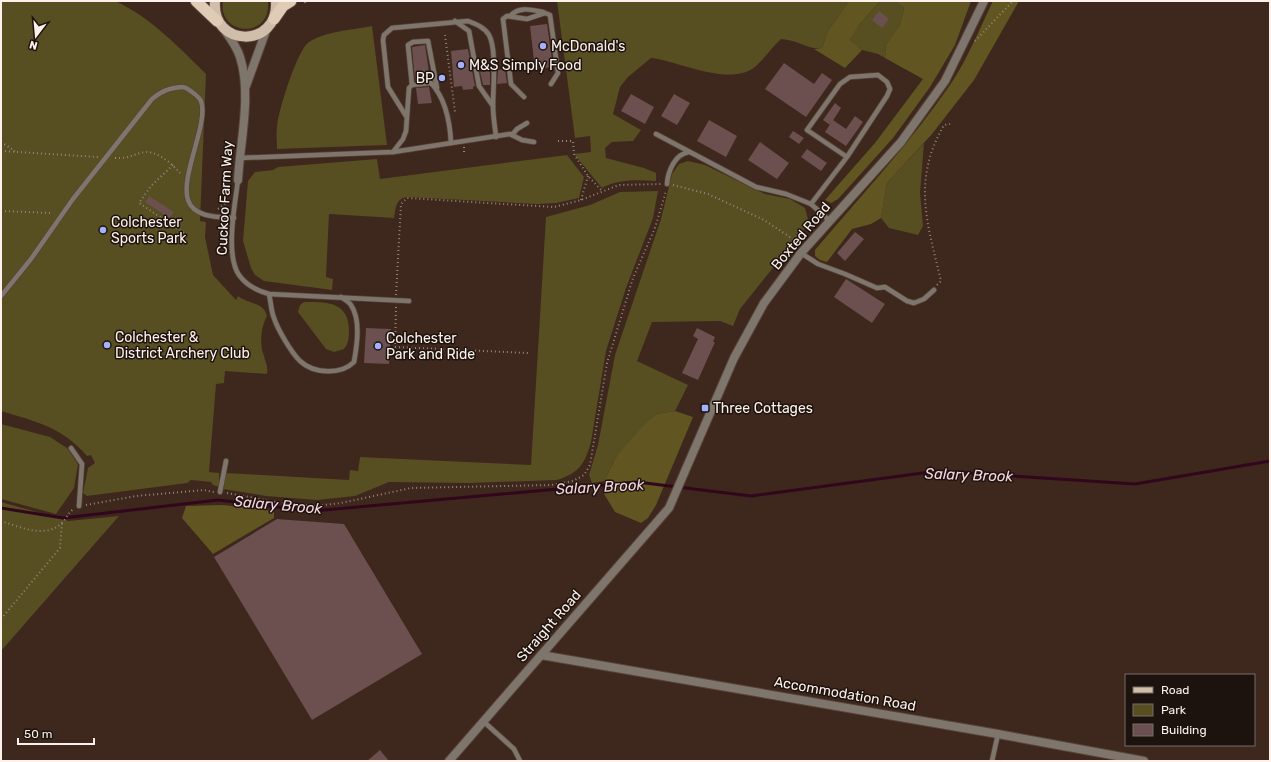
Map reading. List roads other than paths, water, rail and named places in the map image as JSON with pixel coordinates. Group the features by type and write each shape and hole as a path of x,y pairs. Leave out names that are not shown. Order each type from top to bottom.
{"highway":[{"path":"196,1 220,24"},
{"path":"271,24 283,6 291,1"}],"main road":[{"path":"215,1 214,12 220,24 233,35 245,38 257,35 271,24 276,10 276,1"}],"street":[{"name":"Boxted Road","path":"669,508 734,358 764,304 801,253 901,142 945,80 984,2"},
{"name":"Cuckoo Farm Way","path":"220,24 234,43 240,57 246,86"},
{"name":"Cuckoo Farm Way","path":"238,180 246,86 271,24"},
{"name":"Straight Road","path":"449,761 669,508"},
{"name":"Accommodation Road","path":"541,654 1144,761"}],"lane":[{"path":"524,96 511,84 503,19 515,12 523,10 545,12 550,15 558,73 551,84"},
{"path":"511,15 518,18 527,19 545,12"},
{"path":"455,21 469,31 479,86 493,106"},
{"path":"406,116 388,87 383,40 384,35 392,28 468,21 479,25 488,33 491,40 495,84 493,106 496,137"},
{"path":"393,152 403,139 406,131 409,88 412,85 408,45 413,42 428,41 438,95"},
{"path":"811,204 846,157 890,89 887,82 878,75 850,77 840,84 807,130 846,157"},
{"path":"412,85 431,83 446,105 451,143"},
{"path":"1,296 31,259 73,199 152,99 166,89 185,87 199,97 201,103 201,118 186,189 188,201 196,210 210,216 234,218"},
{"path":"239,158 393,152 511,134 527,122"},
{"path":"511,134 522,140 534,142"},
{"path":"656,134 756,187 786,194 811,204 830,221"},
{"path":"667,184 671,167 684,152 689,152"},
{"name":"Cuckoo Farm Way","path":"238,180 232,248 234,264 238,274 249,286 269,294 409,301"},
{"path":"801,253 818,264 877,288 885,287 907,301 914,303 924,299 934,290"},
{"path":"269,294 273,318 300,361 315,369 336,372 354,362 356,347 356,318 351,304 341,297"},
{"path":"71,448 82,464 79,506"},
{"path":"82,464 87,461"},
{"path":"220,492 226,461"},
{"path":"483,721 514,749 520,761"},
{"path":"992,761 998,734"}],"waterway":[{"name":"Salary Brook","path":"1,508 63,518 218,500 313,511 637,482 751,496 938,471 1135,484 1270,461"}],"place":[{"name":"McDonald's","path":"543,46"},
{"name":"M&S Simply Food","path":"461,65"},
{"name":"BP","path":"442,78"},
{"name":"Colchester Sports Park","path":"103,230"},
{"name":"Colchester & District Archery Club","path":"107,345"},
{"name":"Colchester Park and Ride","path":"378,346"},
{"name":"Three Cottages","path":"705,408"}]}
